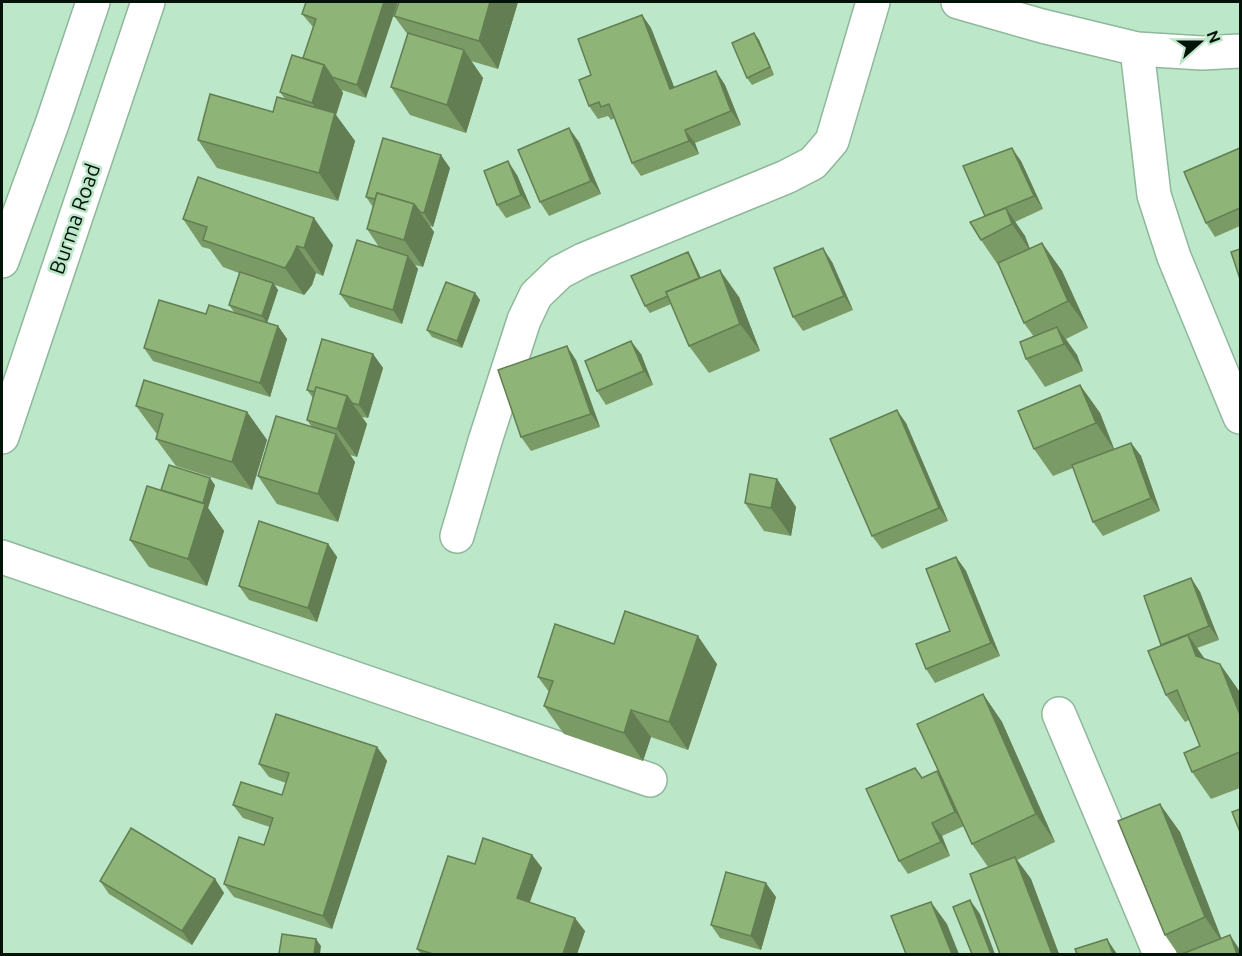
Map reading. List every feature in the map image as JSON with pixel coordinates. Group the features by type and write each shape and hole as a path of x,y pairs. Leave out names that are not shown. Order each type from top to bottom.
{"street":[{"path":"2,261 93,2"},
{"name":"Burma Road","path":"2,437 148,2"},
{"path":"457,536 484,441 516,342 536,295 560,272 583,260 786,177 813,163 832,141 873,2"},
{"path":"958,2 1045,14 1137,49 1203,53 1240,51"},
{"path":"1137,49 1154,195 1174,257 1240,417"},
{"path":"2,557 650,780"},
{"path":"1059,714 1160,954"}],"building":[{"path":"306,2 384,2 357,85 332,77 324,65 303,58 316,19 302,14"},
{"path":"399,2 490,2 479,41 394,16"},
{"path":"642,15 670,89 716,71 731,111 685,130 689,141 632,163 609,104 601,107 599,102 589,106 579,80 591,75 578,39"},
{"path":"408,33 464,50 447,105 391,87"},
{"path":"754,33 770,67 747,78 732,43"},
{"path":"292,55 324,65 312,103 280,92"},
{"path":"210,94 273,112 277,97 335,113 319,173 198,140"},
{"path":"569,128 591,181 540,202 518,150"},
{"path":"383,138 441,155 424,213 420,212 414,204 377,193 375,199 366,197"},
{"path":"1012,148 1034,196 985,216 963,166"},
{"path":"1240,148 1240,208 1206,223 1184,172"},
{"path":"508,161 521,195 497,205 484,171"},
{"path":"198,177 314,218 304,248 297,246 285,268 203,240 207,227 183,219"},
{"path":"377,193 414,204 404,240 367,229"},
{"path":"1006,208 1012,224 981,240 970,222"},
{"path":"357,240 408,256 393,310 340,294"},
{"path":"1042,243 1068,301 1024,323 998,263"},
{"path":"823,248 844,296 793,317 774,268"},
{"path":"1240,249 1240,279 1231,252"},
{"path":"688,252 699,278 666,292 668,296 645,306 631,276"},
{"path":"720,270 740,324 689,346 666,292"},
{"path":"240,272 273,283 262,316 229,305"},
{"path":"446,282 475,293 457,341 427,330"},
{"path":"159,300 206,314 209,305 278,326 260,383 144,348"},
{"path":"1057,327 1064,344 1026,359 1020,342"},
{"path":"322,339 373,354 359,405 352,403 347,396 316,387 315,392 307,390"},
{"path":"631,341 644,371 597,391 585,361"},
{"path":"567,346 591,414 521,437 498,370"},
{"path":"144,380 247,412 232,462 156,439 163,414 136,406"},
{"path":"1080,385 1096,423 1034,449 1018,411"},
{"path":"316,387 347,396 337,429 307,420"},
{"path":"897,410 939,508 872,536 830,439"},
{"path":"276,416 336,434 318,494 258,476"},
{"path":"1131,443 1151,498 1093,522 1072,465"},
{"path":"169,465 210,478 203,503 161,490"},
{"path":"750,474 777,479 771,508 745,503"},
{"path":"147,486 205,504 188,559 130,540"},
{"path":"259,521 328,544 308,608 239,586"},
{"path":"956,557 991,643 926,669 916,644 950,631 926,569"},
{"path":"1191,578 1209,626 1161,645 1144,596"},
{"path":"625,611 698,636 669,722 631,710 624,733 544,706 553,681 538,677 555,624 614,644"},
{"path":"1188,635 1196,656 1220,664 1240,715 1240,752 1192,772 1184,753 1200,746 1177,690 1166,695 1148,651"},
{"path":"983,694 1036,814 972,844 917,724"},
{"path":"276,714 377,747 323,916 224,884 239,837 264,845 273,818 233,805 241,782 282,795 289,773 259,764"},
{"path":"915,768 922,778 937,771 955,812 932,823 941,842 899,861 866,789"},
{"path":"1160,804 1205,917 1165,935 1118,821"},
{"path":"1240,809 1240,832 1232,812"},
{"path":"131,828 215,879 182,931 100,881"},
{"path":"483,838 532,855 517,898 575,918 563,954 433,954 417,949 448,856 475,864"},
{"path":"1015,857 1052,954 1000,954 970,874"},
{"path":"726,872 766,883 751,936 711,925"},
{"path":"970,900 991,954 972,954 953,907"},
{"path":"931,902 952,954 906,954 891,916"},
{"path":"282,934 316,939 314,954 279,954"},
{"path":"1230,935 1237,954 1182,954"},
{"path":"1107,939 1113,954 1077,954 1075,949"}]}
